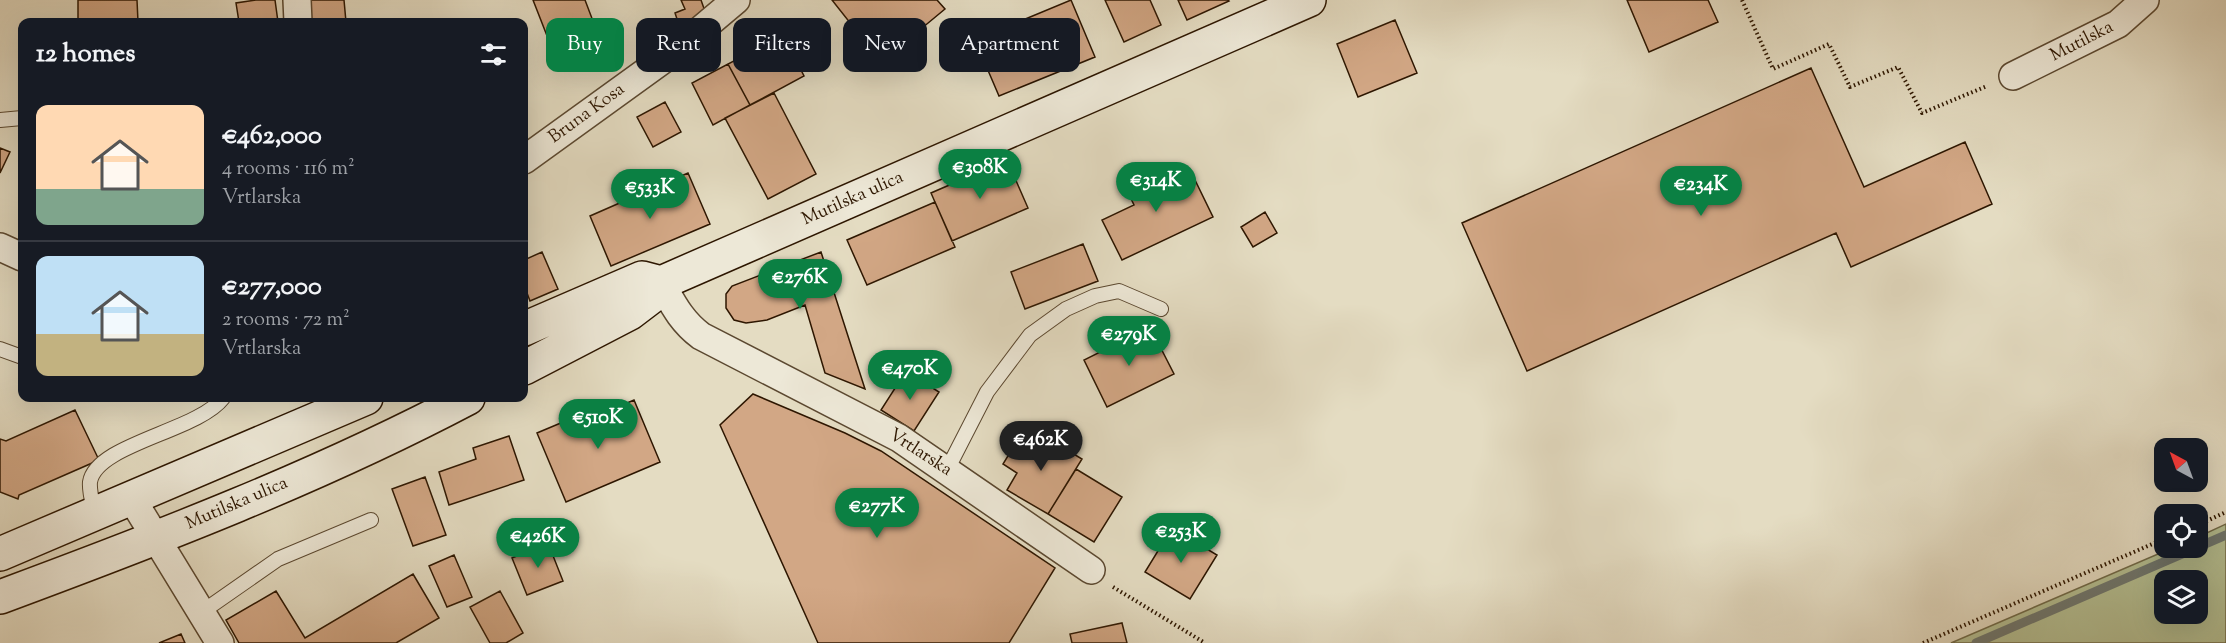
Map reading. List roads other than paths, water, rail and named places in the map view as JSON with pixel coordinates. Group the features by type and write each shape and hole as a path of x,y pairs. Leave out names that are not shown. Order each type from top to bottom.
{"main road":[{"name":"Mutilska ulica","path":"528,366 630,313 655,294 662,283 1309,0"},
{"name":"Mutilska ulica","path":"528,327 642,278 662,283"},
{"path":"0,554 357,402"},
{"name":"Mutilska ulica","path":"0,597 155,538 389,438 460,402"}],"street":[{"path":"297,0 298,18"},
{"name":"Bruna Kosa","path":"528,157 679,48 736,0"},
{"name":"Mutilska","path":"2013,76 2118,24 2145,0"},
{"path":"0,247 18,255"},
{"name":"Vrtlarska","path":"662,283 678,314 701,336 899,438 1091,570"},
{"path":"132,499 220,643"}],"lane":[{"path":"0,120 18,118"},
{"path":"947,470 987,392 1030,335 1066,309 1095,296 1119,291 1161,309"},
{"path":"0,349 18,356"},
{"path":"95,514 89,485 92,474 100,465 135,444 202,417 219,402"},
{"path":"202,612 278,559 371,520"}],"waterway":[{"path":"1976,643 2226,535"}]}
